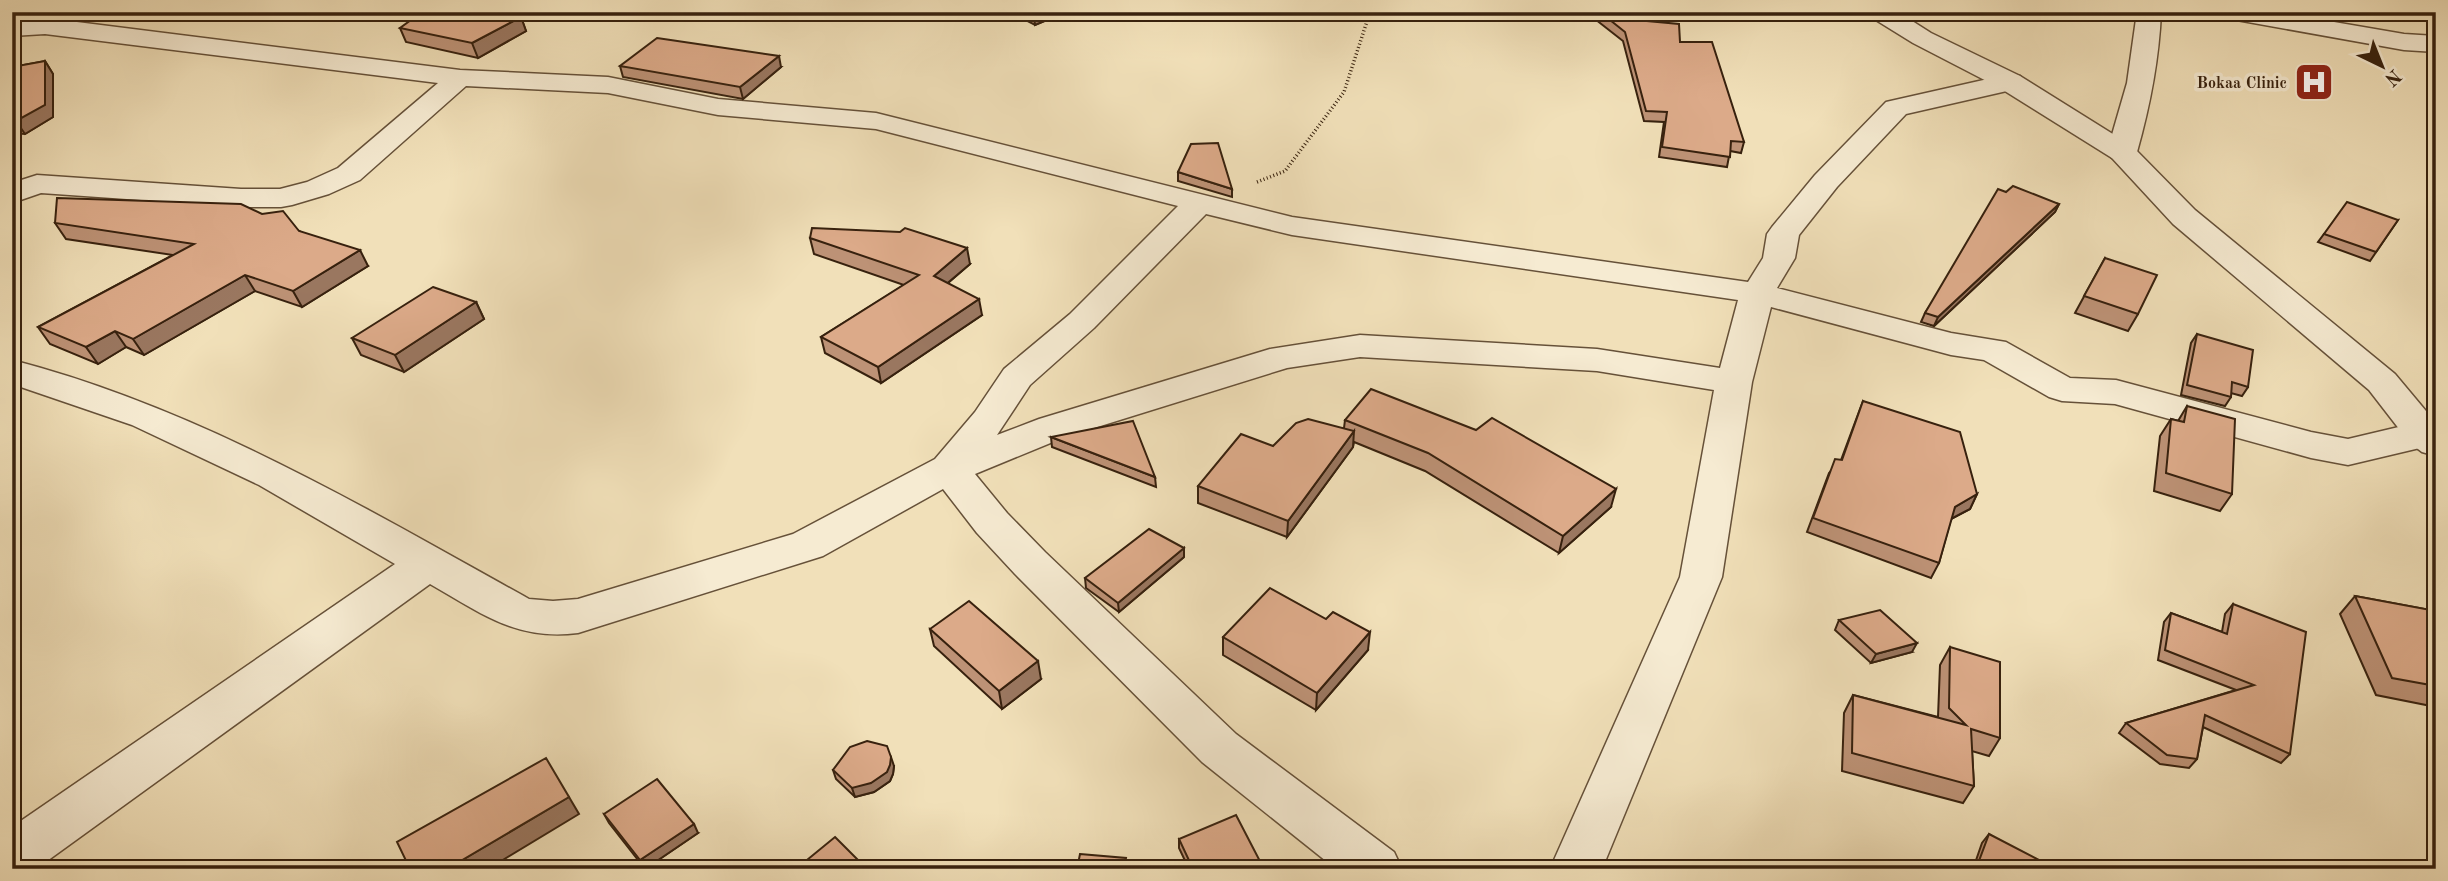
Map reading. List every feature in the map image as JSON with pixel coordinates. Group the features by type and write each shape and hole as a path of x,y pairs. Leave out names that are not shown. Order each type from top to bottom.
{"street":[{"path":"1880,12 1904,28 2010,82 2122,152 2184,217 2382,382 2432,437"},
{"path":"2122,152 2144,74 2149,12"},
{"path":"2231,12 2404,42 2436,44"},
{"path":"12,29 45,26 460,78 608,85 718,107 876,121 1292,226 1757,293 1951,344 1993,351 2063,388 2116,392 2311,445 2348,452 2432,437"},
{"path":"20,187 281,198 318,188 349,174 460,78"},
{"path":"1576,869 1701,577 1734,382 1757,293 1779,258 1783,234 1826,181 1896,108 1945,94 2010,82"},
{"path":"949,469 1017,377 1082,321 1198,204"},
{"path":"12,371 145,416 261,469 530,619 578,616 808,545 949,469 1052,428 1283,357 1360,346 1597,360 1734,382"},
{"path":"949,469 992,523 1030,563 1219,748 1376,869"},
{"path":"12,856 429,562"}],"path":[{"path":"1198,204 1285,172 1344,92 1370,12"}],"building":[{"path":"422,12 497,12 521,17 472,43 400,28"},
{"path":"1025,12 1046,12 1034,17"},
{"path":"1600,12 1640,12 1647,21 1679,24 1680,42 1712,42 1744,142 1731,141 1730,157 1662,147 1667,112 1646,111 1625,32"},
{"path":"657,38 779,56 740,87 620,66"},
{"path":"45,61 45,105 12,121 12,67"},
{"path":"1218,143 1232,189 1178,172 1191,144"},
{"path":"2013,186 2059,204 1938,317 1925,313 1998,189 2006,192"},
{"path":"57,198 241,204 262,214 283,211 299,231 360,250 293,291 245,275 133,339 115,331 86,347 38,327 194,244 55,223"},
{"path":"2347,202 2398,220 2376,252 2324,234"},
{"path":"812,228 900,232 905,228 967,248 934,276 979,299 878,367 821,337 919,275 810,238"},
{"path":"2105,258 2157,275 2138,314 2084,296"},
{"path":"433,287 476,302 395,355 352,338"},
{"path":"2197,334 2253,350 2248,387 2232,382 2231,397 2187,385"},
{"path":"1371,389 1476,430 1492,418 1616,489 1563,536 1428,453 1345,420"},
{"path":"1863,401 1960,432 1977,494 1955,507 1939,563 1813,518 1835,459 1842,460"},
{"path":"2187,406 2235,419 2232,494 2166,473 2171,419 2184,422"},
{"path":"1308,419 1354,431 1288,521 1198,486 1241,434 1273,446 1296,423"},
{"path":"1133,421 1155,477 1051,437"},
{"path":"1149,529 1184,548 1118,603 1085,578"},
{"path":"1270,588 1326,619 1333,612 1370,632 1317,693 1223,637"},
{"path":"2355,596 2436,611 2436,686 2392,678"},
{"path":"969,601 1038,661 999,691 930,629"},
{"path":"2233,604 2306,632 2290,754 2205,715 2197,759 2167,755 2126,723 2254,685 2165,650 2171,613 2227,634"},
{"path":"1880,610 1917,643 1876,654 1839,620"},
{"path":"1950,647 2000,662 2000,738 1971,729 1974,786 1852,753 1853,695 1966,725 1949,708"},
{"path":"867,741 887,746 891,757 890,765 887,772 871,783 852,788 833,770 850,747"},
{"path":"546,758 569,797 447,869 410,869 397,842"},
{"path":"657,779 694,824 640,860 604,814"},
{"path":"1236,815 1264,869 1193,869 1179,839"},
{"path":"1989,834 2043,862 2041,869 1976,869"},
{"path":"835,837 867,869 796,869"},
{"path":"1080,854 1126,858 1124,869 1077,869"}],"place":[{"name":"Bokaa Clinic","path":"2314,82"}]}
